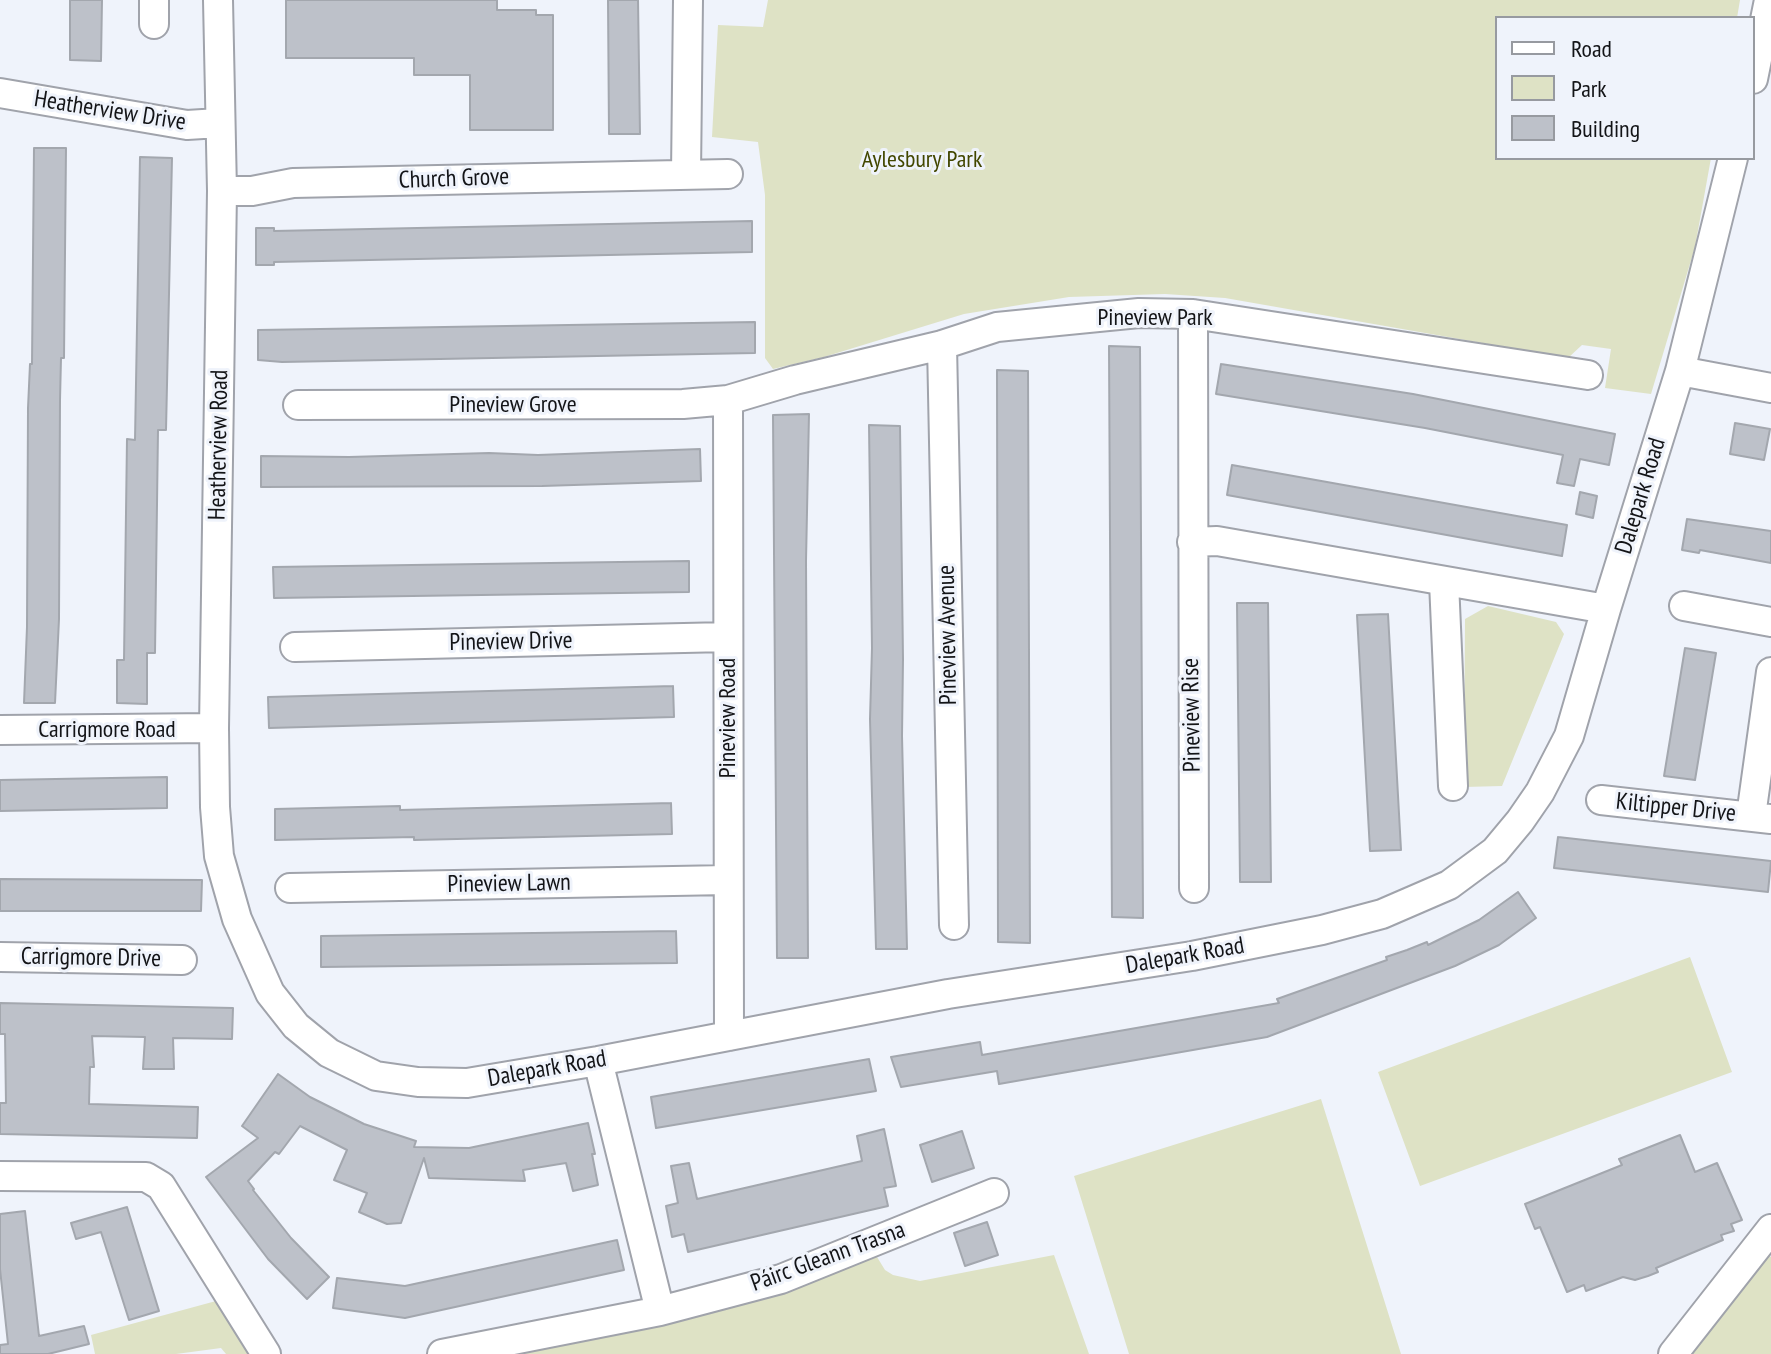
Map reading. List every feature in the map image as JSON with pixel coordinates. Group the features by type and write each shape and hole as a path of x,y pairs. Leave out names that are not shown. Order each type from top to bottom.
{"street":[{"name":"Heatherview Road","path":"218,0 222,191 214,728 219,856 228,888"},
{"path":"686,174 688,0"},
{"path":"1755,69 1769,0"},
{"name":"Heatherview Drive","path":"0,93 187,125 219,123"},
{"name":"Dalepark Road","path":"228,888 237,919 270,993 296,1026 329,1053 376,1076 418,1082 467,1083 948,994 1192,956 1322,930 1382,914 1449,885 1495,851 1520,821 1569,736 1680,371 1733,160"},
{"name":"Church Grove","path":"222,191 252,191 293,183 728,174"},
{"name":"Pineview Park","path":"728,400 795,380 942,345 997,327 1139,313 1193,314 1588,375"},
{"name":"Pineview Rise","path":"1193,314 1194,888"},
{"name":"Pineview Avenue","path":"942,345 954,925"},
{"path":"1680,371 1771,388"},
{"name":"Pineview Grove","path":"298,405 683,404 728,400"},
{"name":"Pineview Road","path":"728,400 729,1036"},
{"path":"1192,542 1217,541 1606,609"},
{"path":"1444,582 1453,786"},
{"path":"1684,606 1771,622"},
{"name":"Pineview Drive","path":"295,647 727,637"},
{"name":"Kiltipper Drive","path":"1601,800 1761,817 1771,672"},
{"name":"Carrigmore Road","path":"0,730 214,728"},
{"name":"Pineview Lawn","path":"290,888 728,880"},
{"name":"Carrigmore Drive","path":"0,957 182,960"},
{"path":"598,1061 660,1311"},
{"path":"0,1176 146,1177 165,1191 266,1354"},
{"name":"Páirc Gleann Trasna","path":"442,1354 660,1311 781,1279 994,1193"},
{"path":"1673,1354 1771,1229"}],"green space":[{"name":"Aylesbury Park","path":"768,0 1740,0 1737,16 1495,16 1495,160 1711,160 1695,247 1651,394 1605,388 1611,349 1582,345 1568,358 1225,298 1165,294 1069,297 964,314 824,357 773,369 765,358 765,195 758,142 712,137 718,25 763,27"},
{"path":"1488,606 1556,622 1564,634 1502,786 1464,787 1465,619"},
{"path":"1690,957 1732,1072 1420,1186 1378,1072"},
{"path":"1321,1099 1401,1354 1129,1354 1074,1176"},
{"path":"1054,1255 1089,1354 506,1354 770,1294 877,1257 885,1270 893,1275 920,1281"},
{"path":"1768,1255 1771,1257 1771,1354 1689,1354"},
{"path":"216,1301 251,1354 226,1354 221,1348 176,1354 95,1354 91,1335"}],"building":[{"path":"70,0 102,0 101,61 70,60"},
{"path":"286,0 497,0 497,10 536,10 536,15 553,15 553,130 470,130 470,75 414,75 414,58 286,58"},
{"path":"608,0 638,0 640,134 609,134"},
{"path":"34,148 66,148 55,703 24,703"},
{"path":"140,157 172,158 166,430 158,430 155,653 147,653 147,704 117,703 117,660 124,660 127,439 135,440"},
{"path":"752,221 752,252 274,262 274,265 256,265 256,228 274,228 274,231"},
{"path":"755,322 755,353 258,360 258,330"},
{"path":"1109,346 1140,347 1143,918 1112,917"},
{"path":"1221,364 1413,394 1615,434 1609,465 1580,459 1574,486 1557,483 1563,455 1425,428 1216,394"},
{"path":"997,370 1028,371 1030,943 998,942"},
{"path":"809,414 806,561 808,958 777,958 773,415"},
{"path":"1735,423 1770,429 1764,460 1730,454"},
{"path":"869,425 900,426 907,949 876,949 870,719"},
{"path":"700,449 701,481 542,486 261,487 261,456 538,455"},
{"path":"1232,465 1567,525 1562,556 1227,495"},
{"path":"1580,492 1597,496 1593,518 1576,514"},
{"path":"1687,519 1771,531 1771,563 1700,550 1699,553 1682,550"},
{"path":"689,561 689,592 274,598 273,567"},
{"path":"1237,603 1268,603 1271,882 1240,882"},
{"path":"1388,614 1401,850 1370,851 1357,615"},
{"path":"1685,648 1716,653 1695,780 1664,776"},
{"path":"673,686 674,717 269,728 268,697"},
{"path":"167,777 167,808 0,811 0,780"},
{"path":"671,803 672,834 275,840 275,809 400,806 400,810"},
{"path":"1558,837 1771,861 1768,892 1554,868"},
{"path":"0,879 202,880 201,911 0,911"},
{"path":"1518,892 1536,918 1499,945 1455,966 1267,1037 999,1084 997,1071 901,1087 891,1057 980,1042 982,1055 1279,1003 1277,999 1387,960 1386,957 1427,942 1428,945 1479,920"},
{"path":"676,931 677,963 321,967 321,936"},
{"path":"0,1003 233,1008 232,1039 173,1038 174,1069 143,1069 145,1037 92,1036 94,1067 90,1067 89,1104 198,1107 197,1138 0,1134 0,1103 6,1103 5,1034 0,1034"},
{"path":"869,1059 876,1091 656,1128 651,1097"},
{"path":"278,1074 310,1097 364,1124 416,1141 414,1147 469,1148 588,1123 598,1185 573,1191 566,1163 523,1170 525,1181 429,1178 424,1158 401,1223 387,1224 359,1212 367,1193 334,1180 347,1150 300,1126 279,1154 275,1152 248,1181 291,1238 329,1277 307,1299 268,1259 206,1177 258,1138 242,1126"},
{"path":"884,1129 896,1186 884,1188 888,1206 688,1252 684,1234 672,1237 666,1206 678,1203 671,1166 689,1163 697,1199 862,1161 857,1136"},
{"path":"962,1131 974,1168 932,1182 920,1145"},
{"path":"1680,1135 1695,1172 1717,1163 1742,1220 1731,1224 1734,1231 1721,1235 1723,1240 1656,1268 1658,1272 1635,1280 1623,1277 1586,1291 1584,1285 1567,1292 1540,1227 1535,1229 1525,1204 1622,1165 1619,1159"},
{"path":"127,1207 159,1311 129,1320 101,1232 76,1239 71,1223"},
{"path":"25,1211 39,1336 84,1326 89,1344 48,1354 0,1354 0,1345 8,1344 0,1269 0,1214"},
{"path":"987,1222 998,1255 965,1266 954,1233"},
{"path":"617,1240 624,1270 405,1318 333,1308 337,1278 405,1286"}]}
